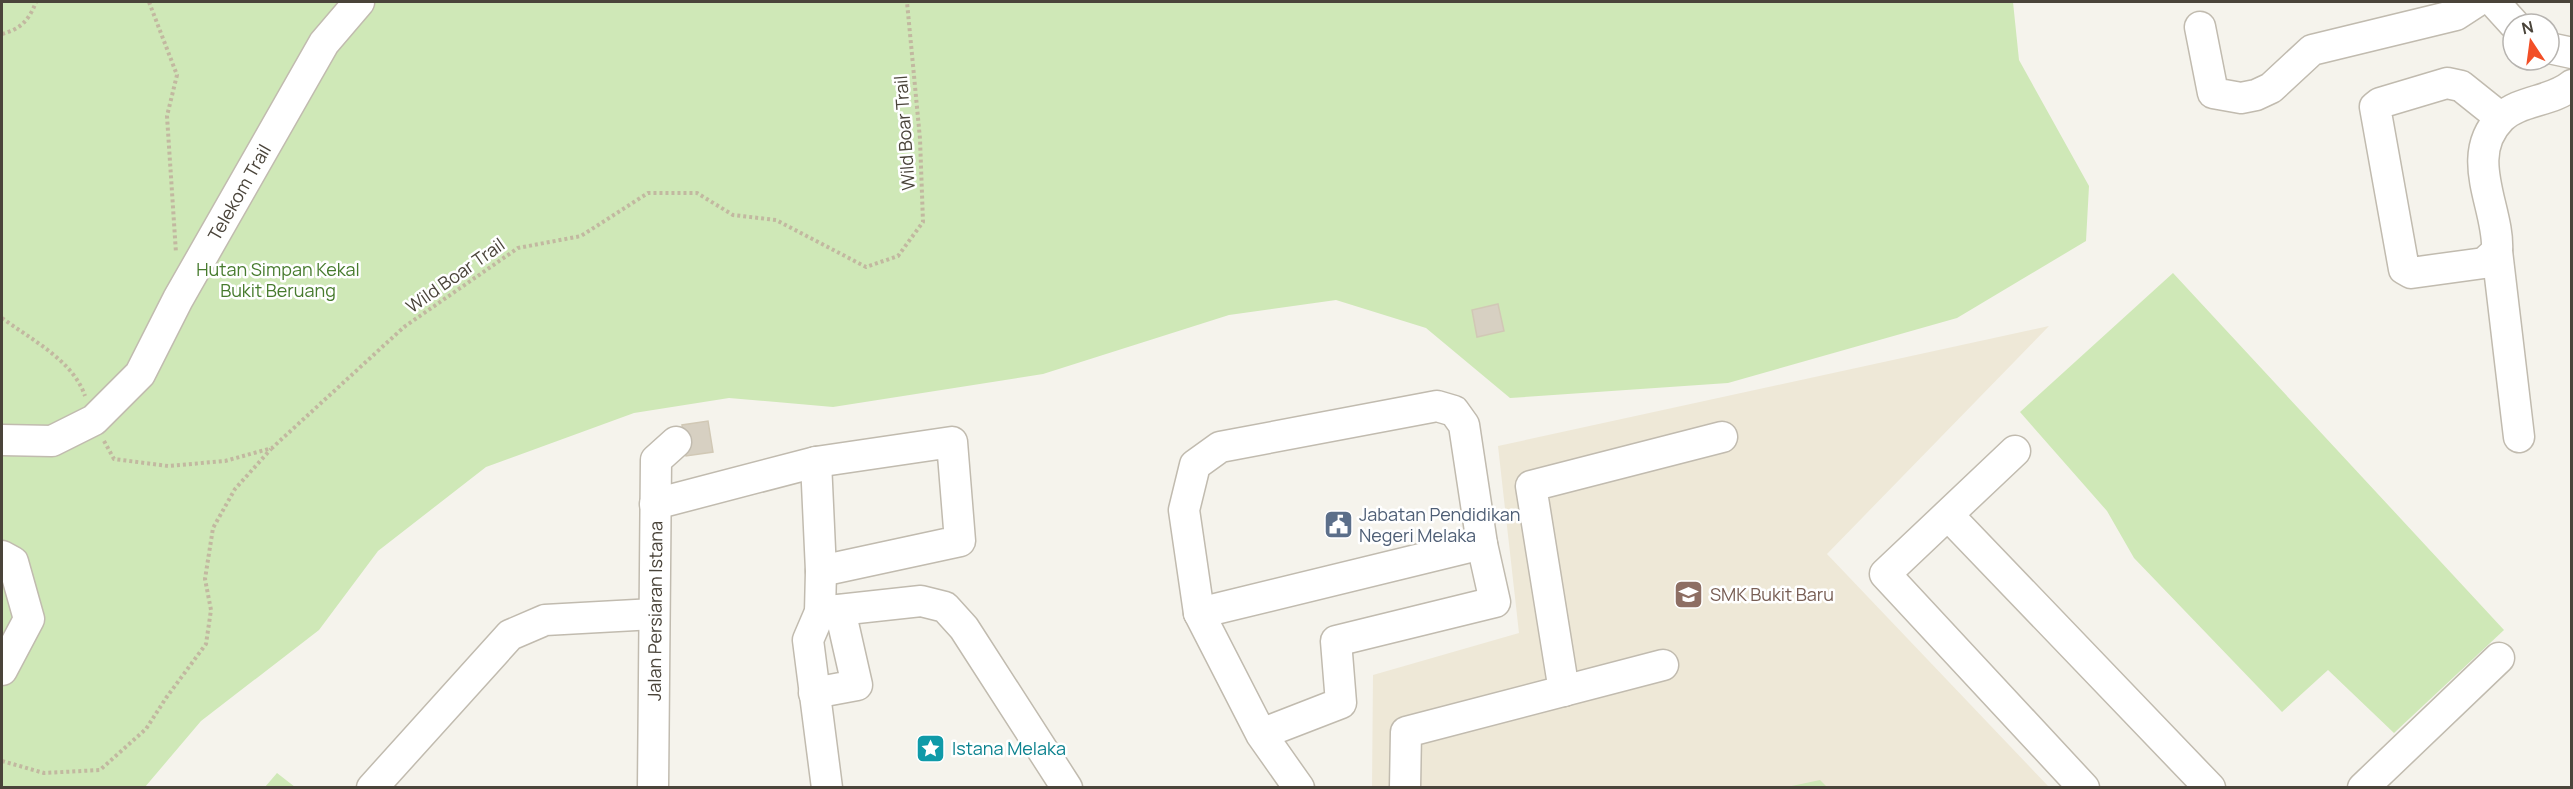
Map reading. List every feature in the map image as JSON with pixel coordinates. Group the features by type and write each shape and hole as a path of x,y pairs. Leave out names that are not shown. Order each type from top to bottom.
{"street":[{"name":"Telekom Trail","path":"2,440 52,441 93,420 140,374 178,299 324,43 359,2"},
{"path":"2200,27 2213,93 2241,98 2271,88 2312,50 2456,15 2476,2"},
{"path":"2497,251 2484,263 2411,273 2404,269 2375,107 2380,103 2447,83 2461,86 2501,118"},
{"path":"2519,437 2497,251 2498,233 2483,179 2483,159 2490,136 2501,118 2571,86"},
{"path":"1261,734 1341,703 1336,641 1495,602 1482,544 1464,424 1454,411 1437,406 1220,447 1195,465 1184,510 1199,613 1261,734 1299,788"},
{"path":"1564,691 1531,486 1722,437"},
{"name":"Jalan Persiaran Istana","path":"652,788 656,460 676,442"},
{"path":"655,504 816,462 951,442 960,541 821,571"},
{"path":"2015,451 1885,574 2084,788"},
{"path":"814,693 857,685 830,611 821,571 816,462"},
{"path":"1948,515 2210,788"},
{"path":"1199,613 1482,544"},
{"path":"2,556 13,562 29,619 2,670"},
{"path":"827,788 808,640 830,611 921,601 945,607 964,628 1067,788"},
{"path":"372,788 510,635 545,620 654,614"},
{"path":"2363,788 2499,658"},
{"path":"1405,788 1406,732 1663,665"}],"path":[{"path":"2,34 17,30 31,14 36,2"},
{"path":"149,2 177,75 167,116 178,299"},
{"name":"Wild Boar Trail","path":"93,420 114,459 168,466 225,461 272,448 404,327 518,248 581,236 648,193 697,194 733,215 776,220 866,267 898,256 923,222 920,139 907,2"},
{"path":"2,318 63,363 82,386 93,420"},
{"path":"2,761 44,773 100,770 146,729 206,644 211,610 205,579 213,528 235,489 272,448"}],"shaded area":[{"name":"SMK Bukit Baru","path":"2049,326 1827,554 2049,787 1372,788 1373,675 1519,633 1498,446"}],"green space":[{"name":"Hutan Simpan Kekal Bukit Beruang","path":"2,2 2013,2 2019,60 2089,186 2086,241 1957,318 1728,383 1510,398 1426,328 1336,300 1229,315 1043,374 833,407 729,398 634,413 486,467 378,551 319,630 201,721 145,787 2,788"},
{"path":"2173,273 2504,630 2394,733 2328,670 2282,712 2134,558 2107,511 2020,412"},
{"path":"277,773 295,787 265,787"},
{"path":"1820,780 1827,787 1787,787"}],"building":[{"path":"1498,304 1504,331 1477,337 1472,310"},
{"path":"708,421 713,452 686,456 682,425"}],"place":[{"name":"Jabatan Pendidikan Negeri Melaka","path":"1338,524"},
{"name":"SMK Bukit Baru","path":"1689,594"},
{"name":"Istana Melaka","path":"931,748"}]}
